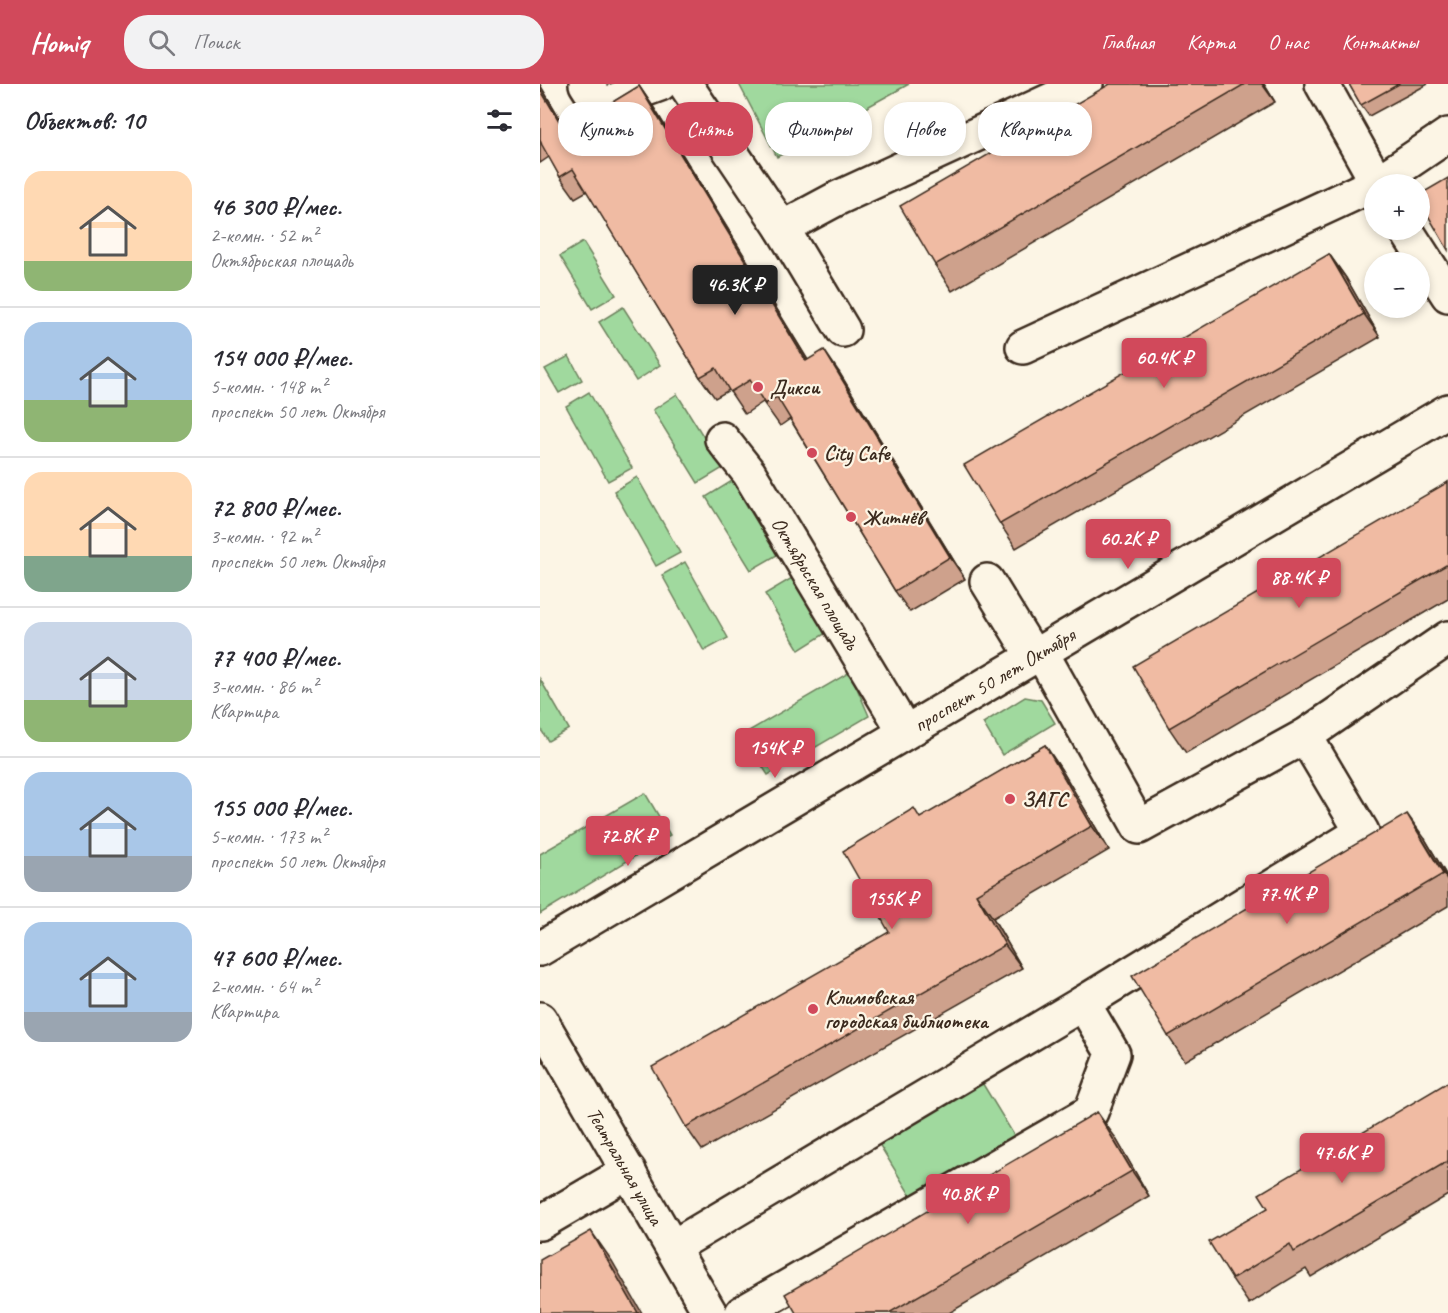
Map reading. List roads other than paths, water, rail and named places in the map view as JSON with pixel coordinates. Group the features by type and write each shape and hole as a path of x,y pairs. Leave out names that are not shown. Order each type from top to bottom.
{"main road":[{"path":"586,84 600,106 660,84"},
{"path":"685,84 782,228 843,330"},
{"path":"782,228 838,198 1086,84"},
{"path":"1322,84 1372,174"},
{"path":"1391,174 1448,135"},
{"path":"1023,347 1364,190"},
{"path":"1412,240 1448,295"},
{"name":"проспект 50 лет Октября","path":"540,949 1448,411"},
{"name":"Октябрьская площадь","path":"722,439 749,473 905,732"},
{"path":"987,581 1037,654 1139,827 1305,736 1448,638"},
{"path":"673,1247 1083,1003 1362,832 1305,736"},
{"path":"742,1313 1091,1112 1113,1054 1083,1003"},
{"name":"Театральная улица","path":"540,1019 710,1313"},
{"path":"540,1223 629,1171"}],"place":[{"name":"Дикси","path":"758,387"},
{"name":"City Cafe","path":"812,453"},
{"name":"Житнёв","path":"851,517"},
{"name":"ЗАГС","path":"1010,799"},
{"name":"Климовская городская библиотека","path":"813,1009"}]}
